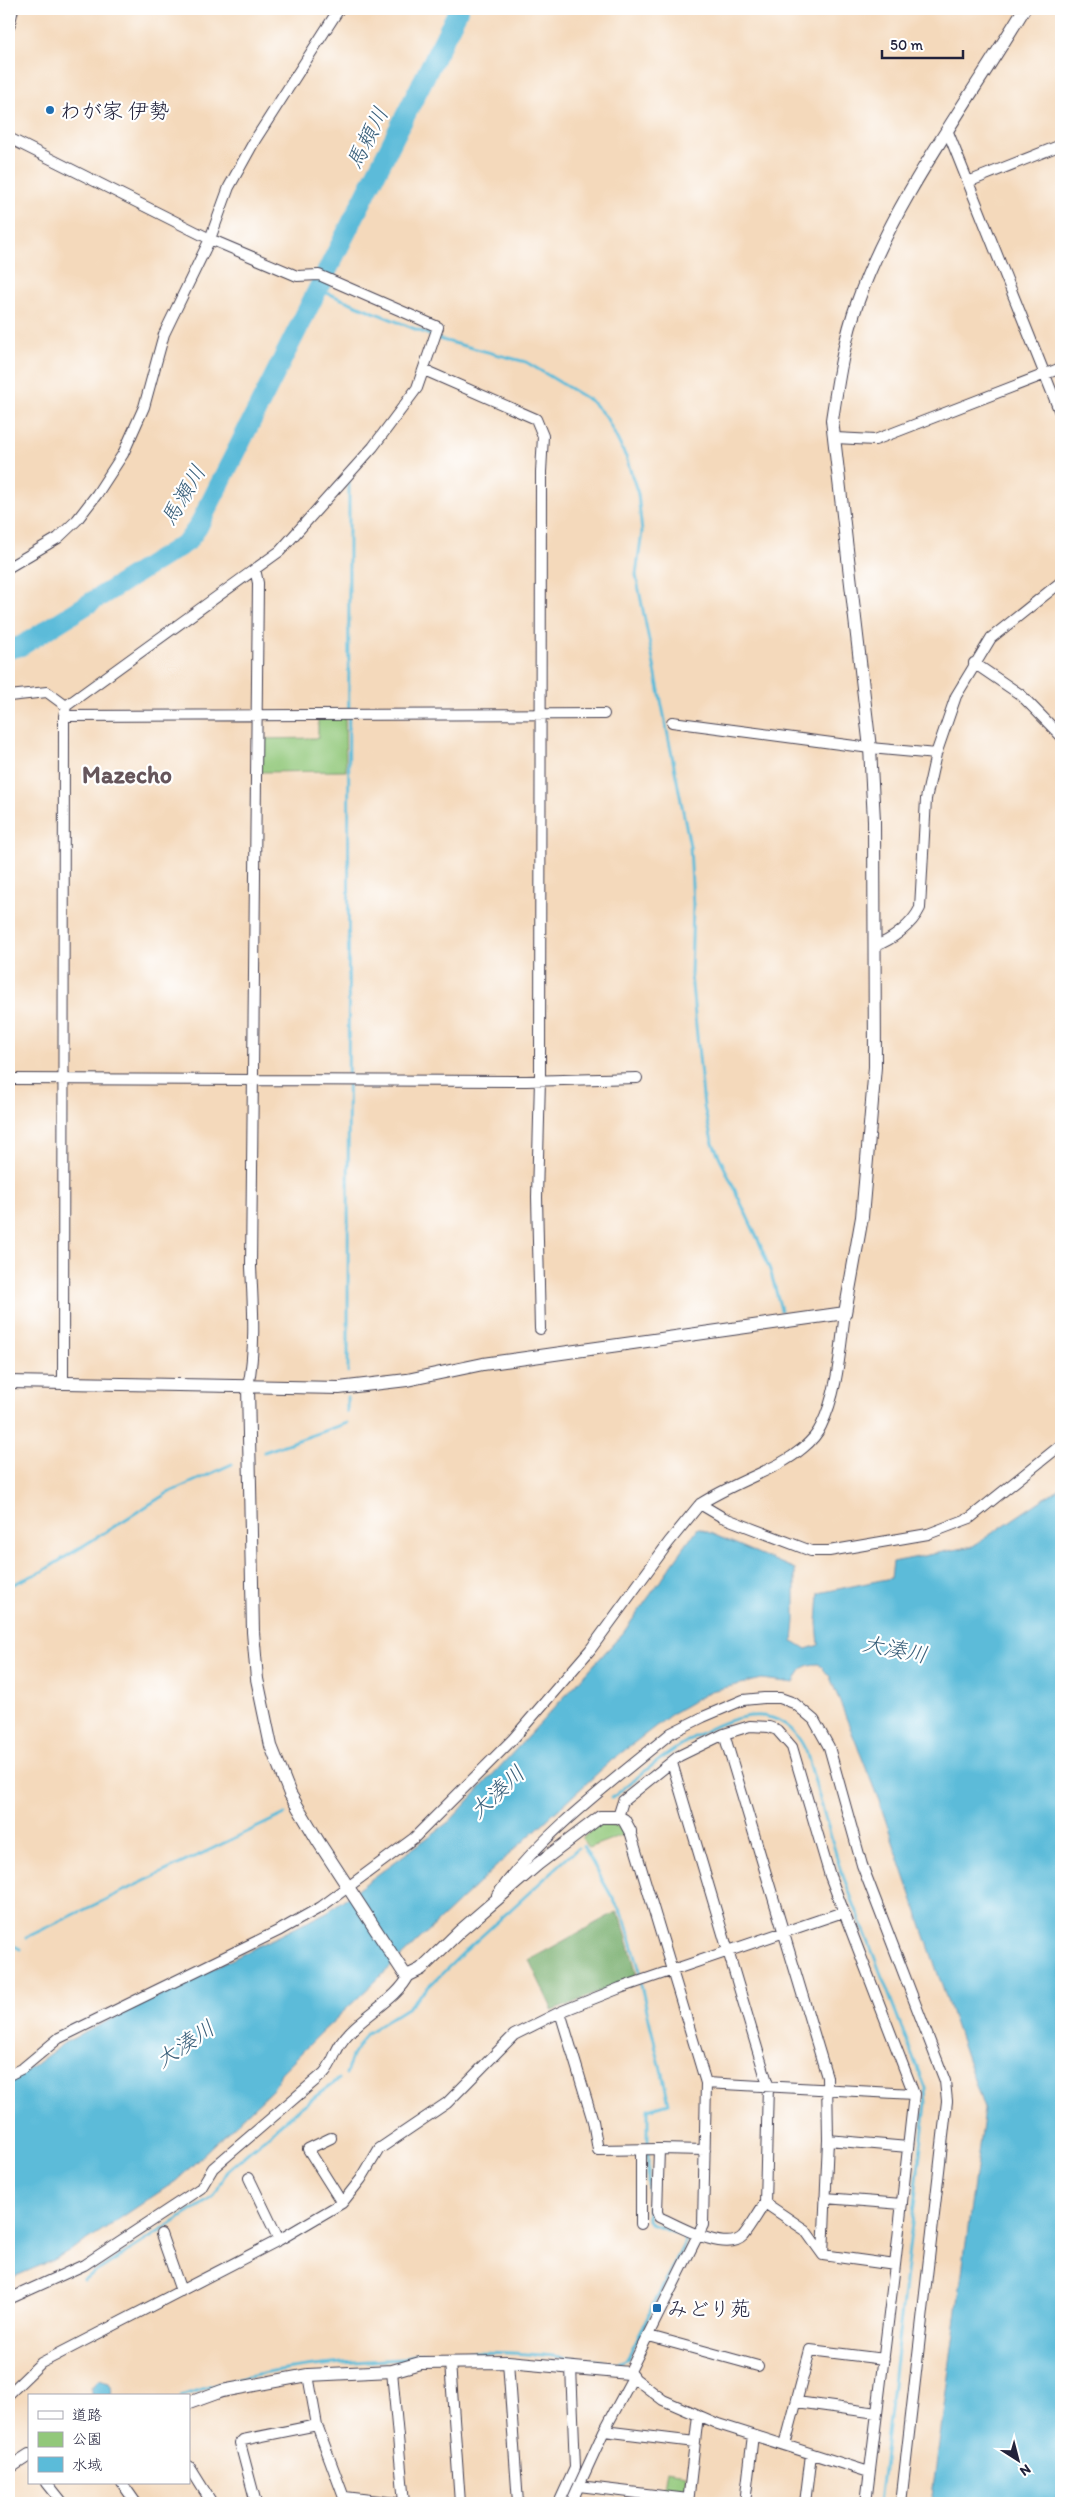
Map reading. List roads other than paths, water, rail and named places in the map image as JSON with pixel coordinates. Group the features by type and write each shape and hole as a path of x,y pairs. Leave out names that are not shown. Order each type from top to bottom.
{"street":[{"path":"9,27 13,9"},
{"path":"9,567 58,538 77,520 97,494 123,454 144,407 164,334 210,239 229,187 260,132 339,9"},
{"path":"9,2076 23,2068 59,2038 280,1930 348,1888 414,1838 513,1739 590,1650 669,1542 700,1504 720,1491 780,1463 806,1445 821,1427 834,1386 862,1217 875,1067 875,946 870,748 832,420 838,382 857,302 876,258 902,207 1024,9"},
{"path":"948,132 1061,415"},
{"path":"9,138 210,239 298,276 319,275 438,327 417,388 373,447 280,552 65,711"},
{"path":"968,182 1061,145"},
{"path":"835,438 875,440 1061,368"},
{"path":"424,370 536,419 541,426 543,436 541,472 540,1079 537,1197 540,1329"},
{"path":"9,2299 84,2265 200,2188 213,2168 324,2073 332,2064 341,2043 365,2017 402,1986 404,1971 348,1888 290,1794 271,1746 257,1679 253,1632 248,1387 252,1368 254,1317 251,1267 255,715 258,583 255,569"},
{"path":"875,946 884,943 915,919 920,908 926,798 936,754 956,696 974,663 991,638 1061,582"},
{"path":"974,663 1021,694 1061,736"},
{"path":"9,696 47,692 65,711 62,1080 63,1384"},
{"path":"65,711 255,715 604,714"},
{"path":"672,722 870,748 936,754"},
{"path":"9,1079 637,1078"},
{"path":"9,1382 339,1388 373,1386 483,1364 845,1313"},
{"path":"700,1504 722,1517 811,1551 829,1552 928,1534 964,1521 988,1506 1061,1446"},
{"path":"488,1906 513,1873 584,1805 671,1733 686,1724 743,1700 764,1698 780,1698 794,1703 814,1720 830,1747 862,1865 947,2091 901,2503"},
{"path":"618,1817 623,1801 685,1753 724,1734 750,1726 769,1727 777,1730 792,1746 830,1876 914,2094 866,2503"},
{"path":"724,1734 827,2077 828,2140 823,2255"},
{"path":"649,2149 656,2212 659,2217 710,2240 735,2241 742,2236 765,2203 768,2086 672,1763"},
{"path":"404,1971 420,1969 488,1906 538,1864 600,1817 618,1817 624,1820 630,1831 706,2083 703,2225 571,2503"},
{"path":"9,2394 41,2363 279,2240 342,2203 362,2180 379,2149 447,2103 514,2035 560,2012 633,1984 843,1912"},
{"path":"560,2012 593,2121 598,2150 704,2150"},
{"path":"706,2083 914,2094"},
{"path":"331,2138 308,2149 342,2203"},
{"path":"828,2140 908,2147"},
{"path":"641,2224 649,2149"},
{"path":"249,2178 279,2240"},
{"path":"825,2198 902,2204"},
{"path":"765,2203 805,2230 823,2255 895,2265"},
{"path":"161,2234 181,2291"},
{"path":"649,2336 758,2366"},
{"path":"785,2445 810,2350 884,2359"},
{"path":"450,2362 460,2503"},
{"path":"190,2403 222,2391 308,2375 392,2371 420,2363 508,2362 571,2367 631,2375 663,2400 698,2415 753,2435 869,2472"},
{"path":"508,2362 518,2503"},
{"path":"559,2503 575,2468 571,2367"},
{"path":"392,2371 404,2503"},
{"path":"308,2375 317,2425 346,2500 396,2503"},
{"path":"797,2402 877,2412"},
{"path":"579,2486 688,2501 698,2415"},
{"path":"256,2503 240,2443 243,2440 317,2425"},
{"path":"604,2431 695,2442"},
{"path":"745,2503 753,2435"},
{"path":"805,2503 811,2454"},
{"path":"9,2468 28,2457"},
{"path":"190,2468 212,2503"},
{"path":"49,2484 63,2503"},
{"path":"123,2484 136,2503"}],"water":[{"name":"大湊川","path":"1061,1487 1061,2503 931,2503 984,2109 879,1801 830,1677 819,1664 803,1668 794,1683 762,1679 711,1691 673,1713 612,1760 502,1861 321,2033 281,2073 273,2089 176,2181 86,2241 51,2261 9,2279 9,2081 28,2070 64,2043 327,1912 450,1821 623,1633 698,1528 795,1569 793,1641 806,1649 819,1645 817,1623 819,1593 891,1578 893,1562 973,1546"},
{"path":"98,2380 109,2383 112,2389 111,2394 91,2394 91,2388"}],"waterway":[{"name":"馬瀬川","path":"9,649 21,646 187,542 198,527 459,9"},
{"path":"317,289 442,340 526,362 591,401 606,417 626,457 638,494 642,532 636,575 690,846 693,905 691,975 704,1107 712,1141 760,1244 771,1273 781,1310"},
{"path":"348,1372 349,482"},
{"path":"347,1397 347,1412"},
{"path":"264,1452 347,1423"},
{"path":"9,1586 43,1571 166,1494 232,1464"},
{"path":"612,1798 682,1745 710,1728 738,1718 765,1716 788,1726 806,1751 840,1868 925,2088 926,2104 879,2503"},
{"path":"27,1937 285,1814"},
{"path":"187,2394 235,2380 290,2369 401,2359 431,2353 520,2353 618,2363 627,2359 685,2242 683,2236 651,2224 648,2220 648,2109 669,2103 639,1977 640,1971 625,1920 583,1846"},
{"path":"346,2074 352,2056 367,2033 407,2008 463,1953 578,1848"},
{"path":"9,1943 20,1949"},
{"path":"83,2280 212,2198 228,2170 296,2111 339,2079"},
{"path":"9,2456 28,2446"}],"place":[{"name":"わが家 伊勢","path":"50,110"},
{"name":"みどり苑","path":"657,2308"}],"district":[{"name":"Mazecho","path":"127,774"}],"water label":[{"name":"馬頼川","path":"367,138"}]}
